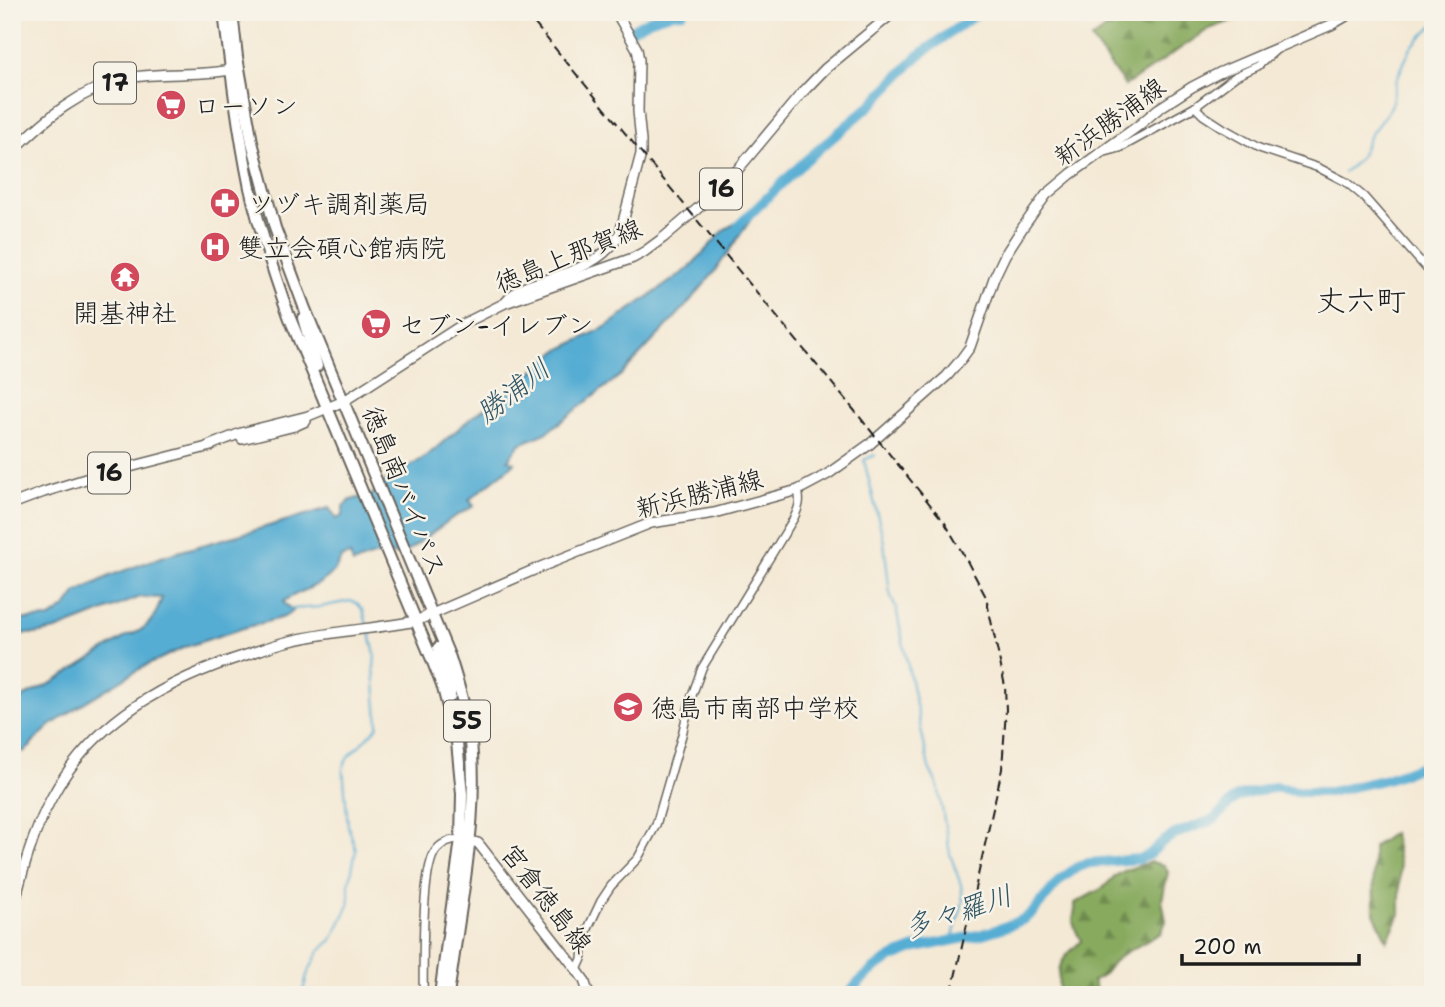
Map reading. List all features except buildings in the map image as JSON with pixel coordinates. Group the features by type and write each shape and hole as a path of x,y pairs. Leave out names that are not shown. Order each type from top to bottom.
{"highway":[{"name":"徳島南バイパス","path":"224,12 261,231 281,295 298,339 337,409 430,611 458,684 473,767 448,995"},
{"name":"徳島南バイパス","path":"232,12 235,69"},
{"name":"徳島南バイパス","path":"250,158 337,409 435,667 457,742 466,839 440,995"},
{"path":"430,611 429,625 450,687 450,713"}],"main road":[{"path":"505,303 514,292 577,270 589,263 613,244 620,233 641,141 637,49 616,12"},
{"name":"徳島上那賀線","path":"12,504 95,477 208,446 295,426 337,409 465,323 505,303 633,258 663,238 724,186 813,81 894,12"},
{"name":"新浜勝浦線","path":"12,913 27,857 52,796 80,756 104,731 142,701 191,674 288,641 400,624 652,523 714,513 798,490 816,482 852,458 926,395 959,362 970,346 1005,255 1046,195 1192,87 1331,25 1353,12"},
{"name":"17","path":"12,152 58,110 99,88 128,78 235,69"},
{"name":"宮倉徳島線","path":"466,839 482,848 577,970 589,995"}],"street":[{"path":"1098,154 1120,148 1195,107 1236,76 1258,66 1278,48"},
{"path":"1195,107 1223,128 1259,148 1319,168 1346,182 1364,197 1433,276"},
{"path":"577,970 582,959 584,937 600,901 638,858 656,825 690,701 702,668 794,518 801,499 798,490"},
{"path":"423,995 425,900 431,861 437,848 450,841 466,839"}],"green space":[{"path":"1129,12 1256,12 1209,29 1125,86 1091,39"},
{"path":"1393,833 1400,867 1400,914 1387,941 1374,913 1373,847"},
{"path":"1151,862 1164,865 1168,872 1162,900 1166,921 1161,933 1125,953 1093,981 1098,995 1059,995 1058,976 1061,964 1081,941 1073,923 1075,903 1103,888 1126,870"}],"water":[{"path":"756,212 713,274 621,375 546,433 520,444 508,460 515,463 469,500 474,506 451,519 402,555 377,555 353,564 350,555 342,557 328,577 283,602 293,611 284,617 185,647 143,667 50,726 25,751 18,752 12,762 12,702 52,683 145,627 157,612 162,598 140,597 56,630 35,634 12,633 12,620 50,618 66,607 77,592 112,575 167,555 329,508 337,519 343,515 343,506 351,500 373,494 393,473 406,469 428,455 557,351 604,328 688,269 725,229"}],"waterway":[{"path":"631,30 656,17 683,12"},
{"name":"勝浦川","path":"738,226 804,162 872,104 918,56 979,12"},
{"path":"1344,172 1361,155 1370,135 1391,107 1396,81 1411,47 1433,25"},
{"path":"875,455 864,460 884,542 890,594 896,608 929,768 938,786 950,854 961,885 963,901 952,940"},
{"path":"290,609 350,601 357,603 363,610 367,625"},
{"path":"302,995 307,975 316,957 332,940 349,905 349,884 356,850 348,826 343,767 348,757 378,725 375,655 370,633"},
{"name":"多々羅川","path":"848,995 875,968 893,957 916,948 979,935 1024,919 1060,880 1076,868 1089,863 1139,859 1150,854 1175,834 1215,819 1239,796 1275,787 1301,792 1330,792 1387,779 1433,762"}],"railway":[{"path":"525,12 945,523 986,597 1005,686 1002,769 951,995"}],"place":[{"name":"ローソン","path":"171,105"},
{"name":"ツヅキ調剤薬局","path":"225,203"},
{"name":"雙立会碩心館病院","path":"215,247"},
{"name":"開基神社","path":"125,277"},
{"name":"セブン-イレブン","path":"376,324"},
{"name":"徳島市南部中学校","path":"628,707"}],"district":[{"name":"丈六町","path":"1361,300"}]}
